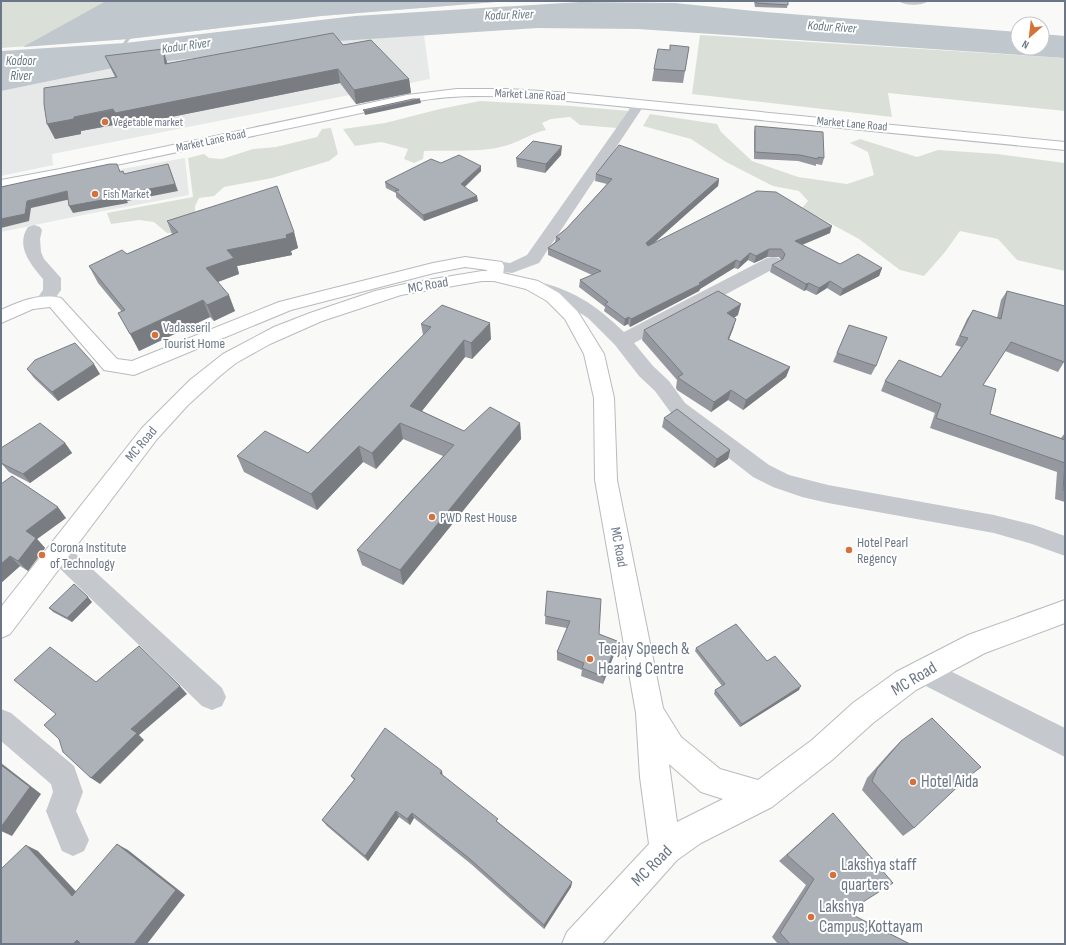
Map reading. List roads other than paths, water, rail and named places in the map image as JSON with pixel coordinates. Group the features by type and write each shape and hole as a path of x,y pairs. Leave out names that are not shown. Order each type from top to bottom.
{"main road":[{"name":"Market Lane Road","path":"1,184 60,173 424,96 466,93 522,93 637,103 1065,146"},
{"path":"1,317 31,303 45,300 55,302 111,365 134,368 285,306 433,268 465,262 495,271"},
{"name":"MC Road","path":"1,626 114,477 168,413 215,369 266,338 325,314 391,292 482,276 495,271 532,285 553,297 572,316 594,354 604,398 606,480 650,713"},
{"name":"MC Road","path":"579,944 666,849 690,832 761,796 822,750 863,713 906,681 977,644 1065,611"},
{"path":"650,713 671,747 712,781 761,796"},
{"path":"650,713 654,777 666,849"}],"street":[{"path":"904,1 923,1"},
{"path":"495,271 512,268 533,258 635,110 637,103"},
{"path":"34,230 32,240 33,257 52,278 52,290 45,300"},
{"path":"622,341 773,262"},
{"path":"532,285 564,295 594,314 622,341 646,371 662,386 678,408 761,471 781,481 828,494 994,524 1034,535 1065,546"},
{"path":"58,552 212,697"},
{"path":"924,671 1065,743"},
{"path":"1,723 64,776 68,792 61,812 73,840"}],"water":[{"path":"106,1 508,1 321,16 128,39 23,47"},
{"name":"Kodoor River","path":"580,2 675,3 754,11 1010,31 1010,54 638,29 537,28 340,41 118,67 1,91 1,51 125,43 355,16"},
{"name":"Kodoor River","path":"1050,35 1065,36 1065,58 1036,56 1050,56"}],"waterway":[{"path":"122,52 125,43 133,32"}],"place":[{"name":"Vegetable market","path":"105,122"},
{"name":"Fish Market","path":"95,194"},
{"name":"Vadasseril Tourist Home","path":"155,335"},
{"name":"PWD Rest House","path":"432,517"},
{"name":"Hotel Pearl Regency","path":"849,550"},
{"name":"Corona Institute of Technology","path":"42,555"},
{"name":"Teejay Speech & Hearing Centre","path":"590,659"},
{"name":"Hotel Aida","path":"913,782"},
{"name":"Lakshya staff quarters","path":"833,875"},
{"name":"Lakshya Campus,Kottayam","path":"811,917"}],"water label":[{"name":"Kodur River","path":"509,15"},
{"name":"Kodur River","path":"832,27"},
{"name":"Kodur River","path":"186,46"}]}
